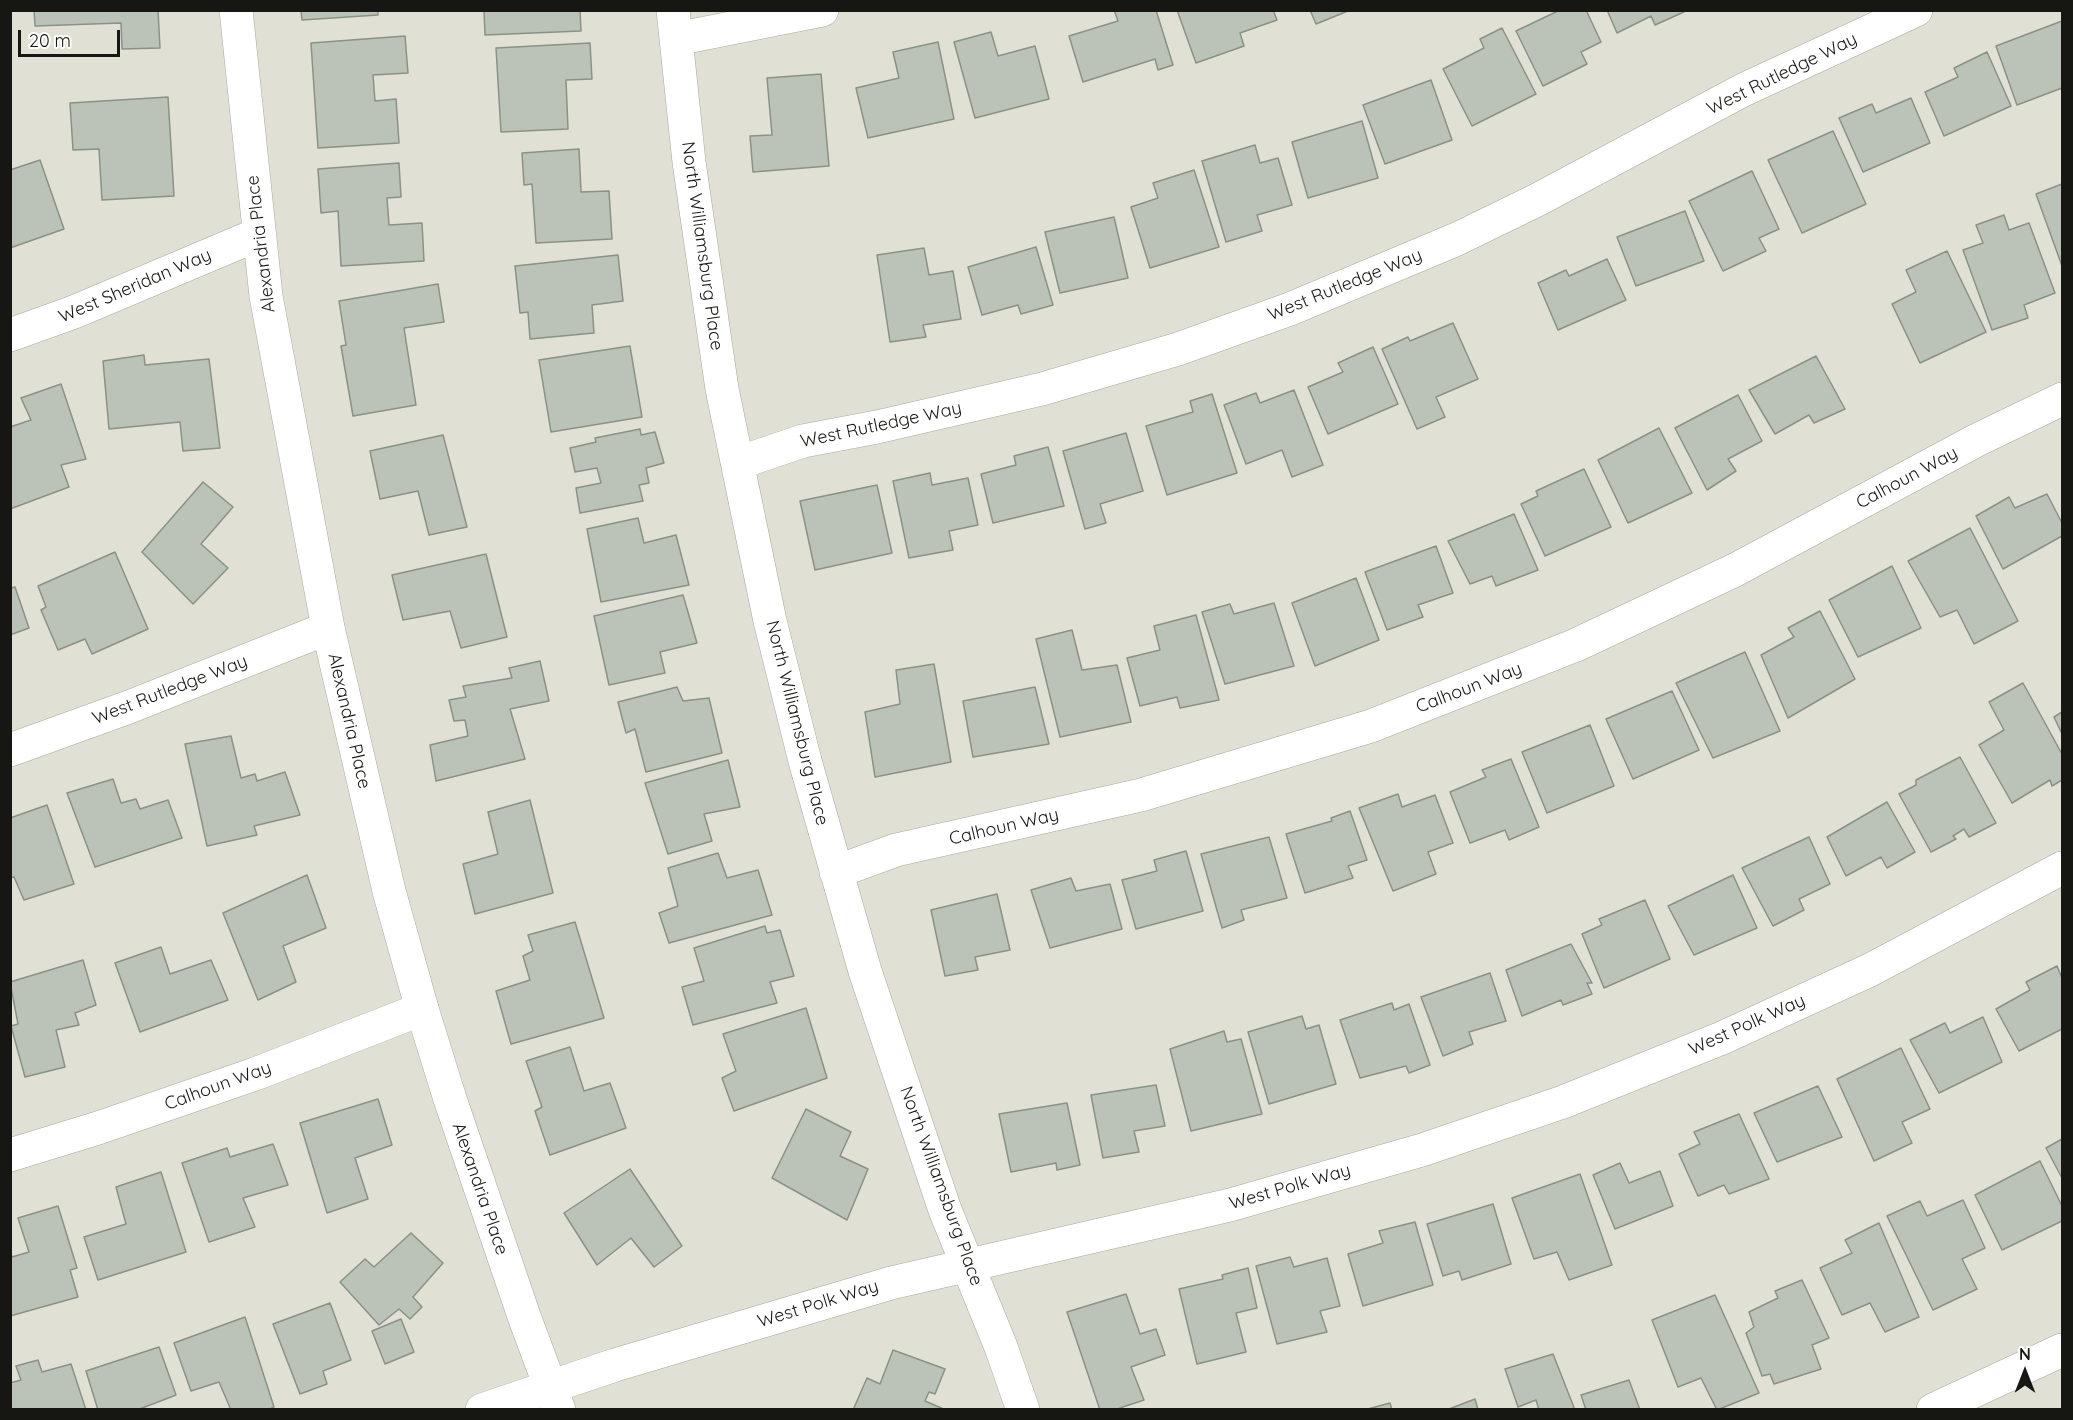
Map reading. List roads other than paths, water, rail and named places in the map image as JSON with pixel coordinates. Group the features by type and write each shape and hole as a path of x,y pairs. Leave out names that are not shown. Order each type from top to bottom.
{"street":[{"name":"Alexandria Place","path":"236,10 258,234 268,307 328,628 389,891 422,1009 453,1110 555,1398"},
{"path":"675,25 822,10"},
{"name":"West Rutledge Way","path":"738,463 803,441 877,427 1042,389 1178,349 1290,309 1457,239 1537,200 1743,90 1916,10"},
{"name":"North Williamsburg Place","path":"675,25 709,306 738,463 773,631 836,872 865,971 945,1210 1023,1410"},
{"name":"West Sheridan Way","path":"10,335 74,312 258,234"},
{"name":"Calhoun Way","path":"836,872 896,850 1141,795 1371,726 1576,645 1735,570 1977,440 2062,399"},
{"name":"West Rutledge Way","path":"10,750 129,707 328,628"},
{"name":"West Polk Way","path":"482,1410 555,1398 891,1282 1230,1205 1422,1150 1563,1102 1722,1038 1870,970 2062,868"},
{"name":"Calhoun Way","path":"10,1155 98,1128 255,1074 422,1009"},
{"path":"1933,1410 2062,1350"}]}
